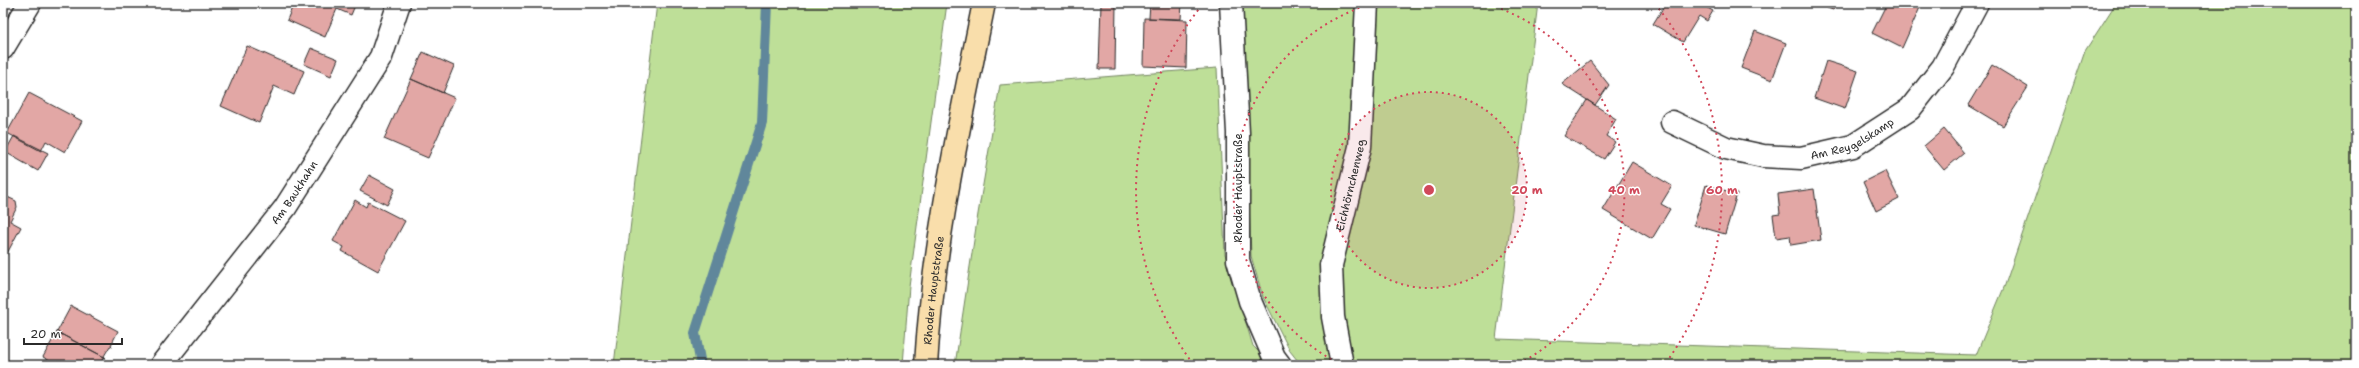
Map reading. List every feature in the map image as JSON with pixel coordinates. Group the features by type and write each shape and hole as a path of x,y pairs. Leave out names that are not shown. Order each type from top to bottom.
{"main road":[{"name":"Rhoder Hauptstraße","path":"926,365 929,314 953,156 984,3"}],"street":[{"path":"3,48 30,3"},
{"name":"Am Baukhahn","path":"161,365 285,208 381,57 399,3"},
{"name":"Rhoder Hauptstraße","path":"1231,3 1238,133 1238,260 1250,301 1274,357 1280,365"},
{"name":"Eichhörnchenweg","path":"1342,365 1333,317 1331,265 1360,148 1367,3"},
{"name":"Am Reygelskamp","path":"1672,122 1726,148 1763,156 1801,158 1853,146 1910,109 1943,67 1977,3"}],"green space":[{"path":"657,3 947,3 909,286 903,365 614,365"},
{"path":"1242,3 1538,3 1496,339 1976,355 2005,285 2085,51 2116,3 2356,3 2356,365 1301,365 1290,351 1263,297 1251,256"},
{"path":"1217,68 1225,254 1253,346 1272,365 955,365 978,214 1000,85"}],"building":[{"path":"294,3 356,3 351,15 337,9 325,37 287,20"},
{"path":"1101,3 1116,3 1115,69 1099,69"},
{"path":"1150,3 1182,3 1181,19 1149,18"},
{"path":"1666,3 1699,3 1713,11 1707,21 1699,16 1683,42 1653,24"},
{"path":"1830,3 1838,3 1833,10 1827,8"},
{"path":"1887,3 1922,3 1902,48 1872,33"},
{"path":"1144,18 1187,20 1186,68 1143,66"},
{"path":"1755,31 1786,43 1772,80 1741,68"},
{"path":"247,46 304,71 294,95 274,86 259,123 221,106"},
{"path":"311,48 338,59 331,76 304,64"},
{"path":"423,52 454,66 443,93 411,79"},
{"path":"1590,61 1609,85 1595,105 1562,84"},
{"path":"1826,61 1858,71 1845,109 1814,98"},
{"path":"1992,65 2028,87 2003,126 1968,105"},
{"path":"411,79 455,98 428,158 384,139"},
{"path":"29,93 82,121 65,152 46,141 41,151 7,133"},
{"path":"1587,100 1616,119 1606,136 1615,142 1604,159 1564,136"},
{"path":"1944,129 1964,153 1944,170 1924,146"},
{"path":"14,136 48,153 38,171 5,152"},
{"path":"1632,162 1672,186 1661,204 1670,209 1652,239 1603,210"},
{"path":"1885,171 1899,199 1876,211 1863,182"},
{"path":"369,175 395,189 387,205 360,191"},
{"path":"1706,185 1737,194 1725,234 1694,225"},
{"path":"1814,189 1821,240 1791,245 1790,236 1776,238 1773,215 1780,214 1778,194"},
{"path":"3,195 16,201 17,207 10,221 21,227 3,261"},
{"path":"355,200 366,207 368,202 405,221 378,271 342,251 344,247 333,241"},
{"path":"71,306 118,331 111,345 113,347 110,346 104,356 106,358 57,332"},
{"path":"57,332 106,358 103,358 100,365 57,365 43,357"}],"waterway":[{"path":"701,365 695,333 762,123 767,3"}]}
